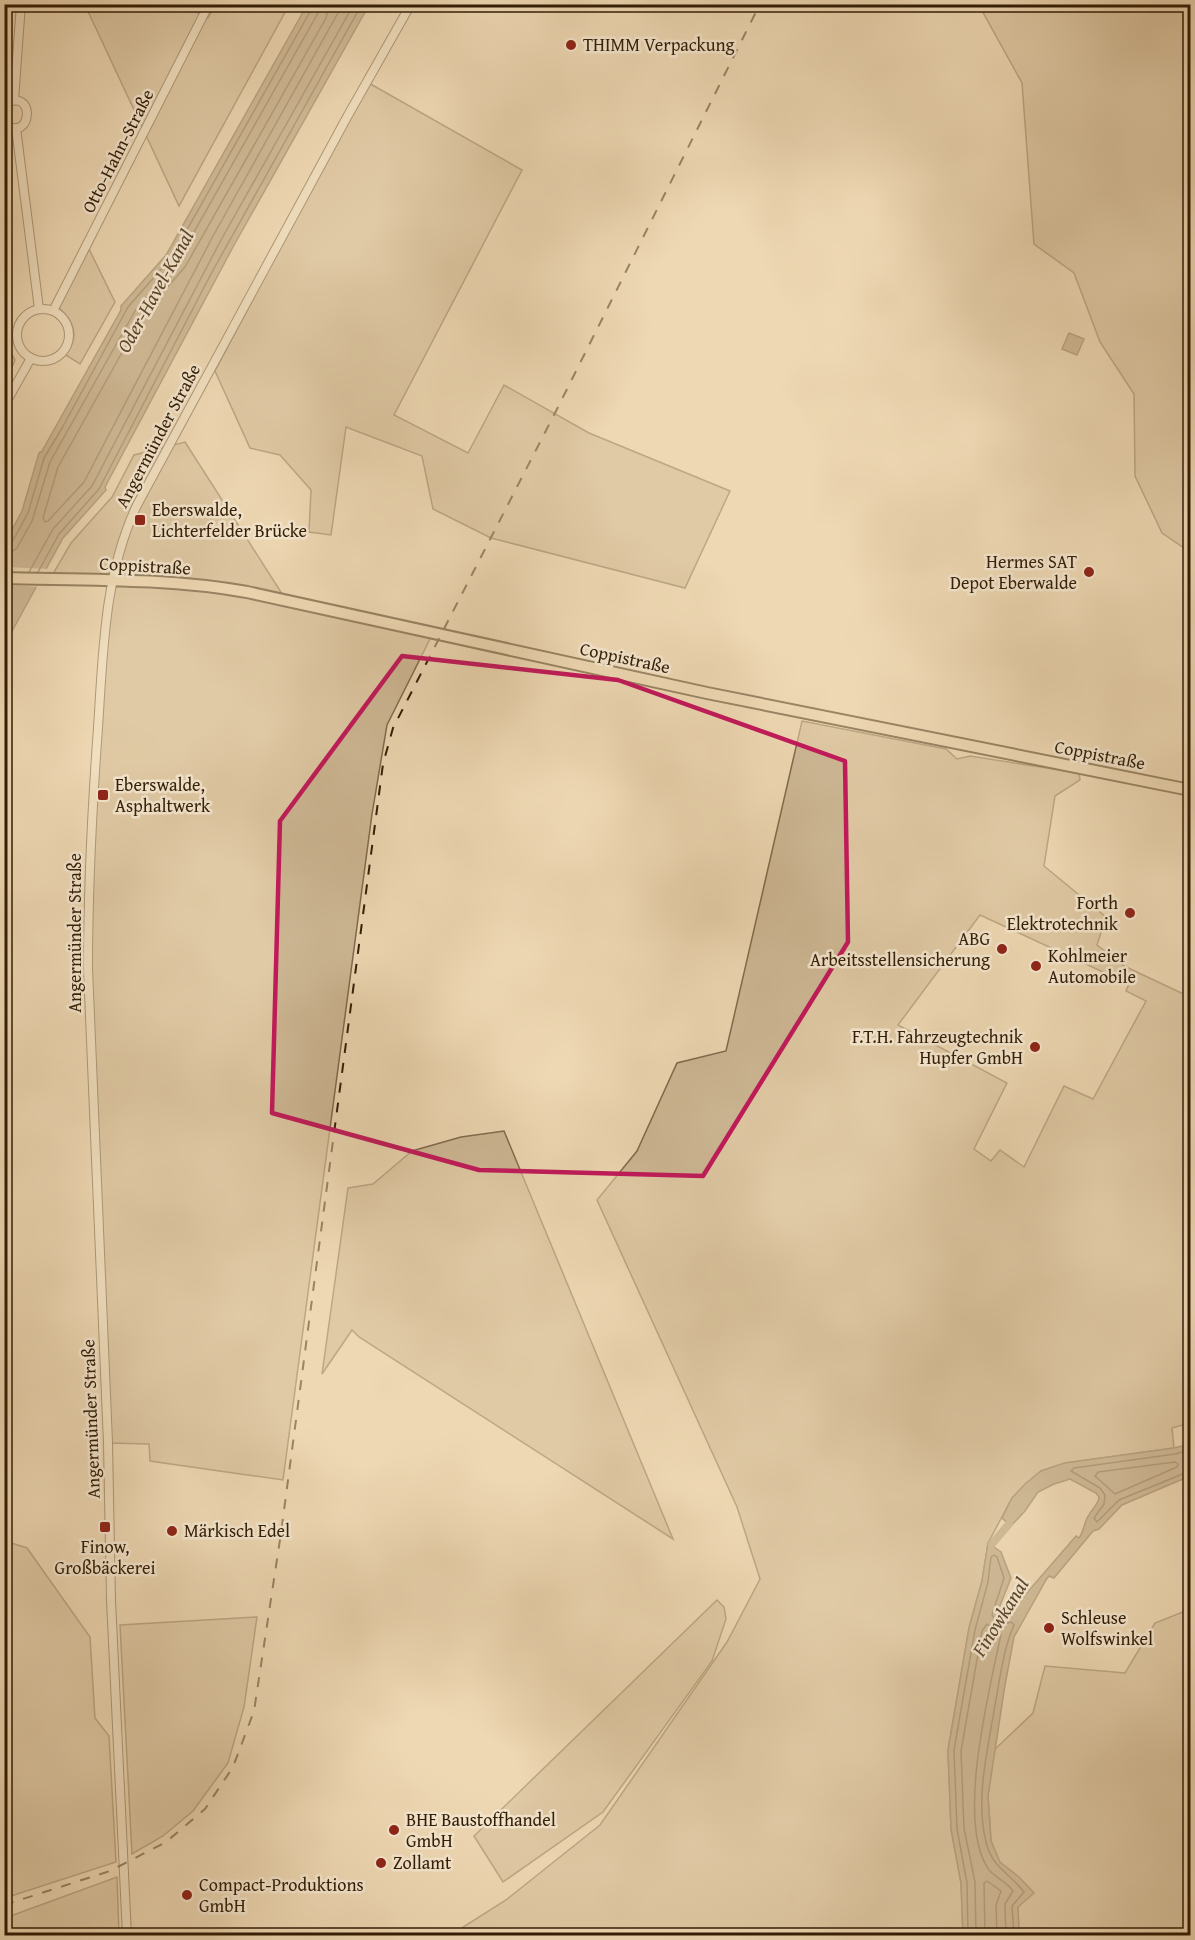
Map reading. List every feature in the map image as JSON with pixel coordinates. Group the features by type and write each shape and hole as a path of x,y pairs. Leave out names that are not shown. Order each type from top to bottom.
{"main road":[{"name":"Coppistraße","path":"4,578 195,584 247,592 707,693 1191,790"}],"street":[{"path":"14,100 21,4"},
{"name":"Otto-Hahn-Straße","path":"53,311 209,4"},
{"name":"Angermünder Straße","path":"127,1935 111,1600 108,1443 88,969 88,901 93,794 107,603 122,540 137,505 347,117 411,4"},
{"path":"4,104 14,100 23,103 28,113 24,124 16,128 4,124"},
{"path":"16,128 39,309"},
{"path":"39,309 53,311 66,322 69,338 66,346 55,358 39,360 31,358 20,346 17,330 24,316 39,309"},
{"path":"4,406 31,358"}],"highlighted area":[{"path":"402,656 618,680 845,761 848,942 703,1176 479,1170 272,1113 280,821"}],"shaded area":[{"path":"85,5 182,5 208,18 215,5 289,5 179,206"},
{"path":"968,5 1190,5 1190,552 1162,533 1135,476 1134,394 1100,342 1074,273 1034,244 1022,83 981,9"},
{"path":"367,82 522,170 394,415 468,453 504,385 589,433 730,491 685,588 491,538 433,509 422,456 346,427 331,535 309,532 311,490 280,455 250,448 215,371"},
{"path":"89,249 115,302 80,364 64,354 74,336 72,324 59,308"},
{"path":"4,341 15,360 5,384"},
{"path":"185,442 286,600 433,633 387,725 372,814 283,1480 150,1461 149,1444 108,1443 88,969 101,679 112,581 50,579 71,543 112,497 134,455"},
{"path":"802,721 946,749 957,759 970,756 1079,773 1080,780 1055,796 1044,866 1106,917 1097,945 1124,966 1190,997 1190,1423 1172,1428 1174,1448 1065,1463 1041,1471 1012,1498 988,1543 982,1581 969,1628 948,1750 951,1829 961,1883 963,1935 449,1936 506,1900 600,1825 727,1642 760,1579 737,1507 597,1200 637,1151 677,1063 726,1051","holes":["980,915 1129,984 1126,991 1146,1001 1093,1099 1064,1086 1024,1167 1000,1150 991,1161 974,1149 1007,1083 898,1025"]},
{"path":"504,1131 673,1539 359,1337 352,1330 322,1374 348,1188 373,1184 412,1151 461,1137"},
{"path":"5,1541 27,1548 90,1637 95,1718 109,1736 116,1862 5,1898"},
{"path":"717,1600 724,1607 726,1619 712,1661 603,1812 503,1882 474,1836"},
{"path":"1190,1609 1190,1935 1019,1935 1018,1907 991,1841 988,1796 994,1750 1033,1713 1045,1666 1125,1673 1155,1623"},
{"path":"257,1617 244,1707 228,1763 193,1811 163,1836 132,1854 120,1625"},
{"path":"117,1877 119,1935 5,1935 5,1918"}],"water":[{"name":"Oder-Havel-Kanal","path":"307,5 369,5 233,247 105,487 106,490 63,538 5,644 5,543 22,511 39,453 121,310 121,306 166,255"},
{"path":"1069,333 1084,339 1077,355 1062,349"},
{"name":"Finowkanal","path":"1190,1444 1190,1476 1122,1505 1099,1529 1093,1531 1054,1578 1049,1576 1046,1580 1014,1637 988,1796 991,1841 1000,1862 1034,1893 1018,1907 1019,1935 963,1935 961,1883 951,1829 948,1750 969,1628 982,1581 988,1543 1001,1552 1011,1578 997,1613 1000,1617 1005,1618 1076,1536 1079,1538 1099,1497 1096,1493 1070,1479 1054,1484 1038,1492 1011,1526 1002,1518 1012,1498 1025,1484 1041,1471 1065,1463"}],"pier":[{"path":"5,567 50,569 40,587 5,585"}],"waterway":[{"path":"992,1544 1009,1524"}],"railway":[{"path":"4,1905 110,1871 166,1842 205,1809 233,1767 254,1711 281,1533 383,764 393,728 555,413 760,4"}],"place":[{"name":"THIMM Verpackung","path":"571,45"},
{"name":"Eberswalde, Lichterfelder Brücke","path":"140,520"},
{"name":"Hermes SAT Depot Eberwalde","path":"1089,572"},
{"name":"Eberswalde, Asphaltwerk","path":"103,795"},
{"name":"Forth Elektrotechnik","path":"1130,913"},
{"name":"ABG Arbeitsstellensicherung","path":"1002,949"},
{"name":"Kohlmeier Automobile","path":"1036,966"},
{"name":"F.T.H. Fahrzeugtechnik Hupfer GmbH","path":"1035,1047"},
{"name":"Finow, Großbäckerei","path":"105,1527"},
{"name":"Märkisch Edel","path":"172,1531"},
{"name":"Schleuse Wolfswinkel","path":"1049,1628"},
{"name":"BHE Baustoffhandel GmbH","path":"394,1830"},
{"name":"Zollamt","path":"381,1863"},
{"name":"Compact-Produktions GmbH","path":"187,1895"}]}
